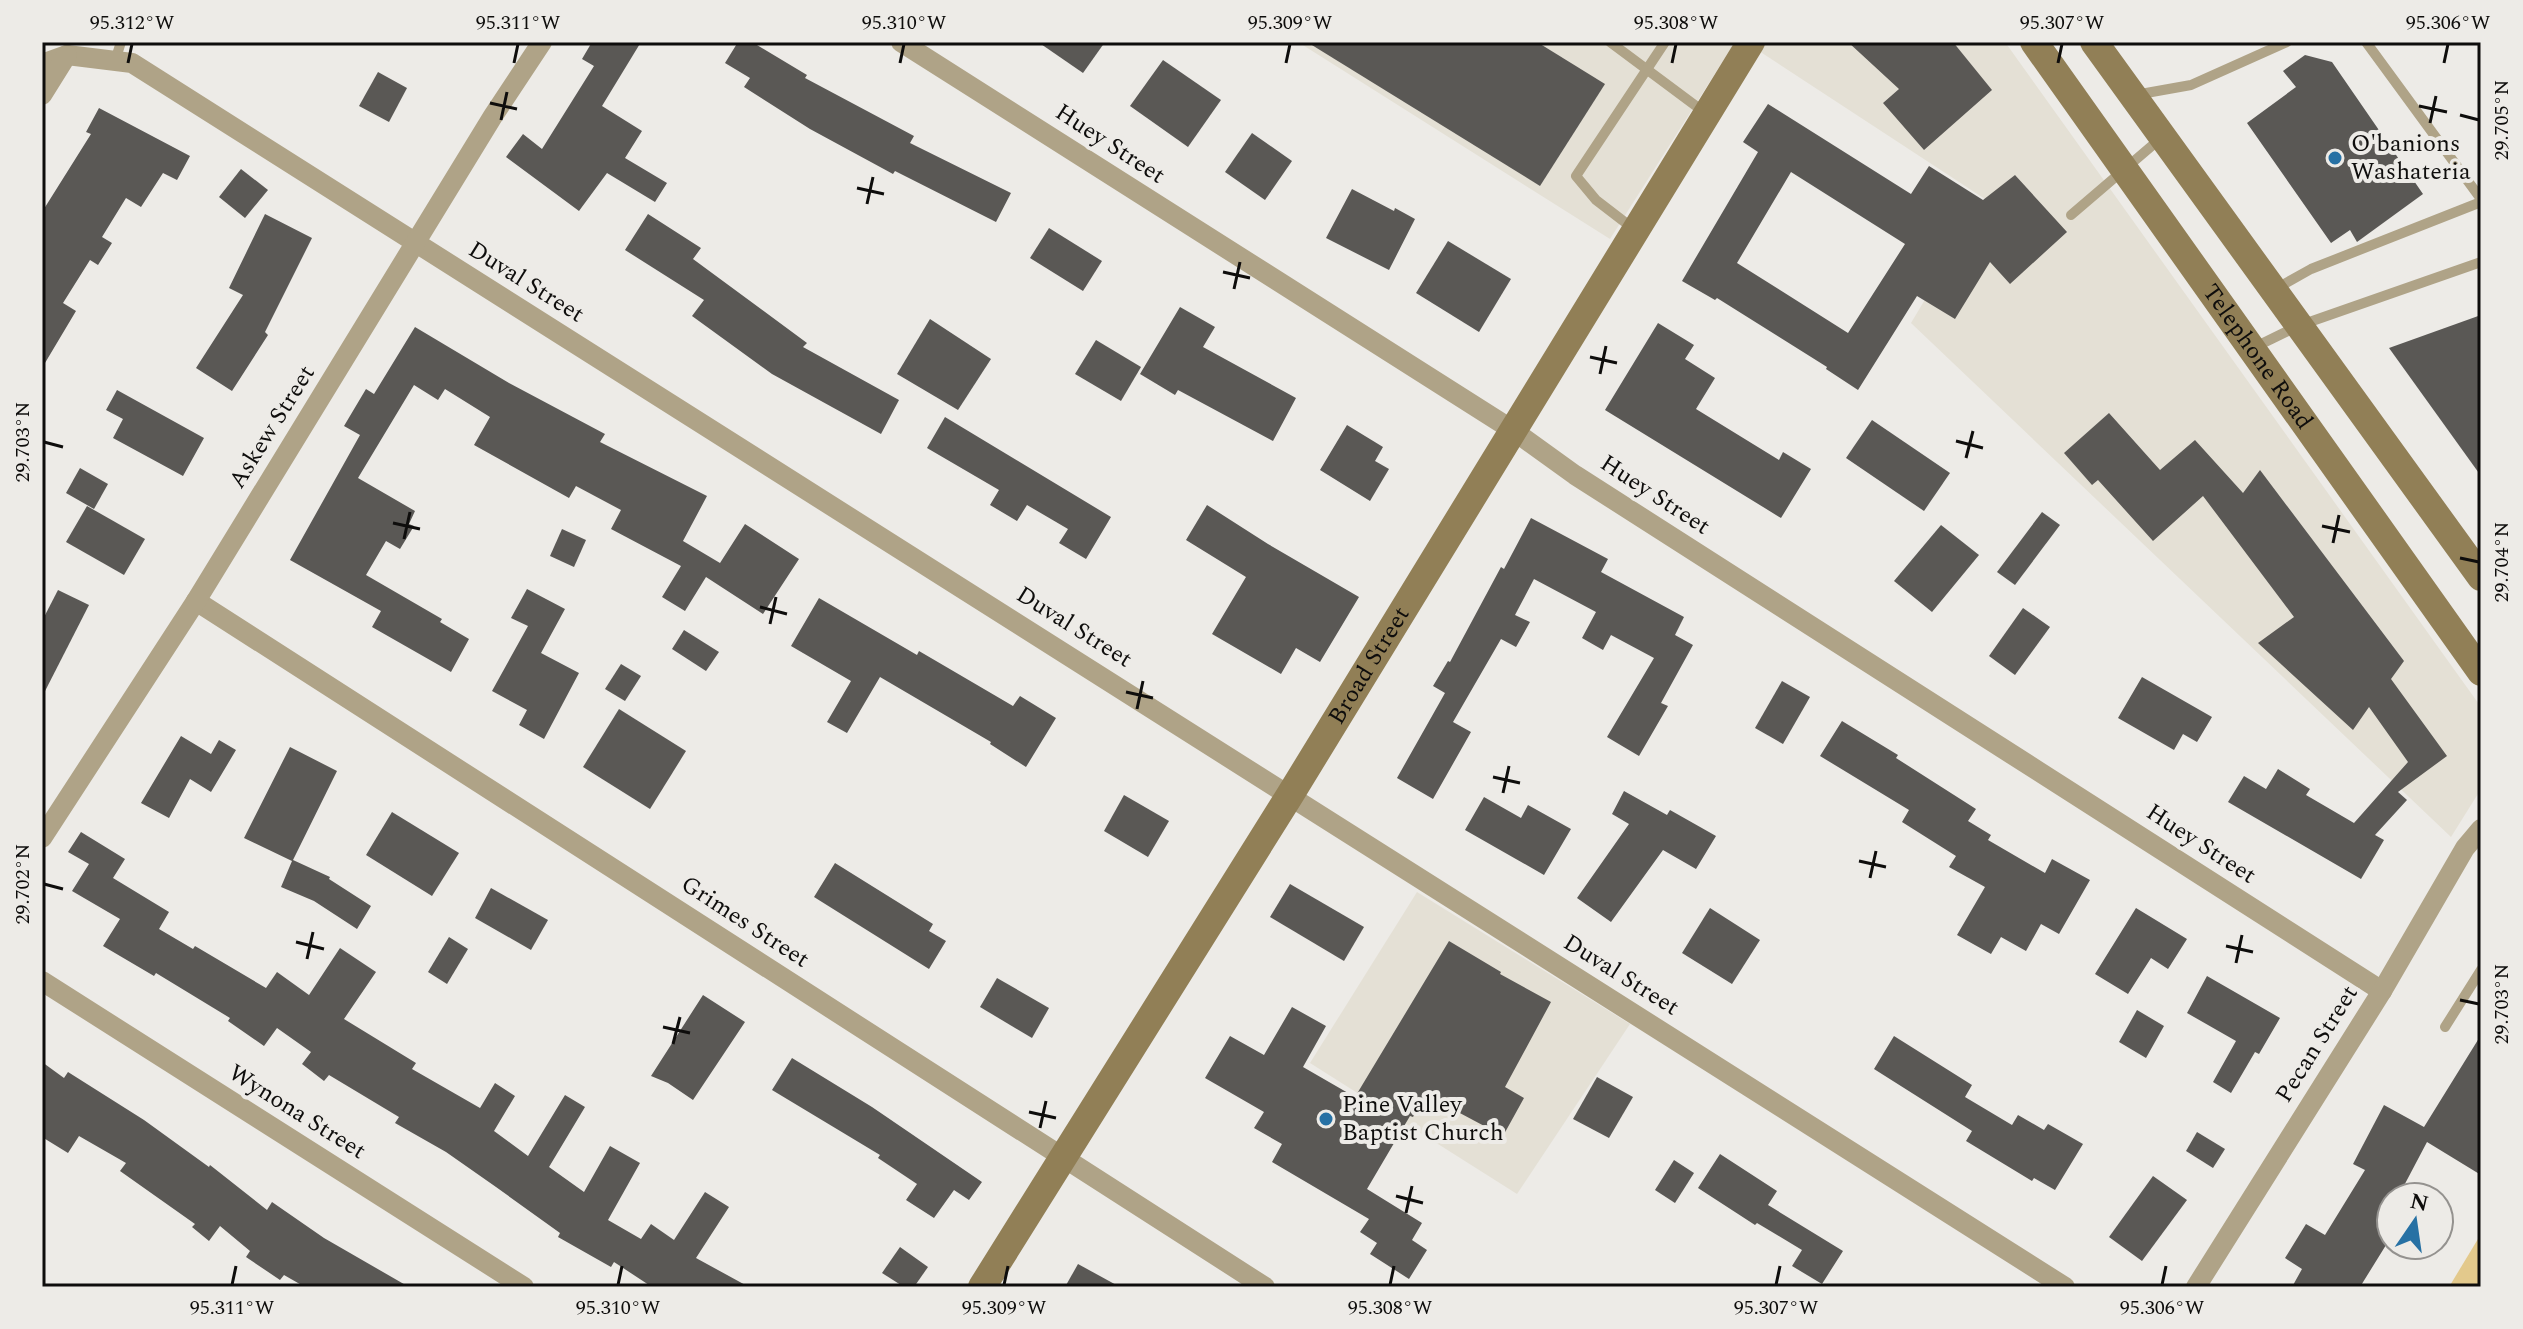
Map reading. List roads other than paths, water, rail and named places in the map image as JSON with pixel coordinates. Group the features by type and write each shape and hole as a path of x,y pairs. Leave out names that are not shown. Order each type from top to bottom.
{"street":[{"name":"Askew Street","path":"42,838 196,601 493,116 542,42"},
{"name":"Huey Street","path":"901,42 1514,431 1575,475 2382,991"},
{"name":"Broad Street","path":"982,1287 1290,795 1751,42"},
{"name":"Telephone Road","path":"2034,42 2481,672"},
{"name":"Telephone Road","path":"2094,42 2481,577"},
{"name":"Duval Street","path":"42,64 67,55 118,51 132,63 2065,1287"},
{"path":"42,95 67,55"},
{"name":"Grimes Street","path":"196,601 1265,1287"},
{"name":"Pecan Street","path":"2196,1287 2382,991 2465,848 2481,829"},
{"name":"Wynona Street","path":"42,981 524,1287"}],"lane":[{"path":"1610,42 1708,115"},
{"path":"1635,230 1596,200 1576,176 1665,42"},
{"path":"2133,95 2191,85 2287,42"},
{"path":"2273,291 2311,269 2481,200 2366,42"},
{"path":"2071,215 2163,137"},
{"path":"2252,349 2298,326 2481,262"},
{"path":"2445,1027 2481,970"}],"place":[{"name":"O'banions Washateria","path":"2335,158"},
{"name":"Pine Valley Baptist Church","path":"1326,1119"}]}
